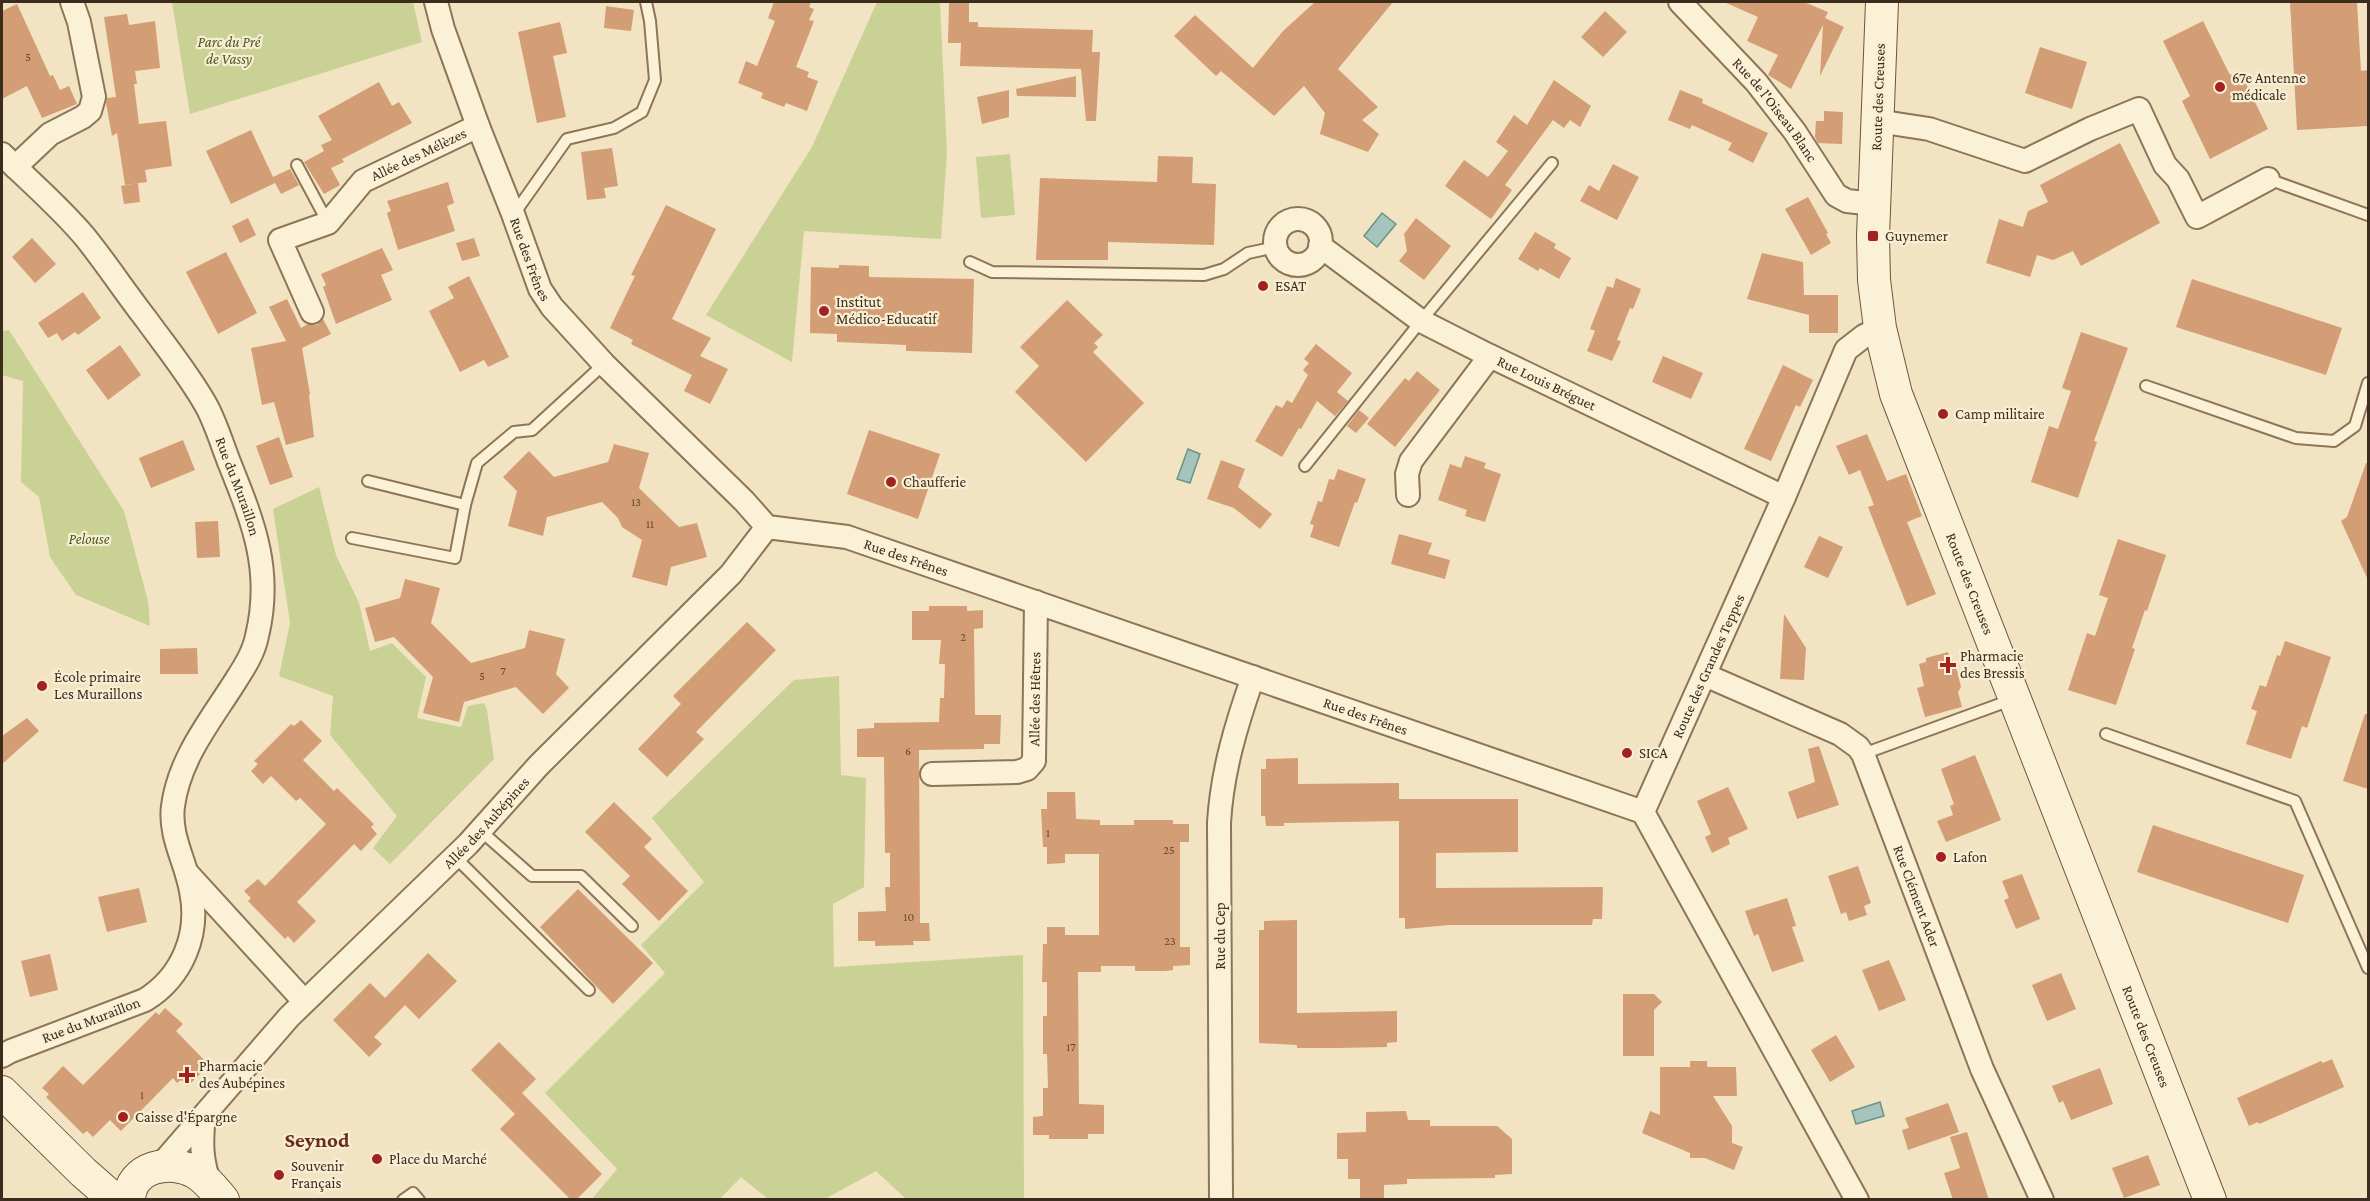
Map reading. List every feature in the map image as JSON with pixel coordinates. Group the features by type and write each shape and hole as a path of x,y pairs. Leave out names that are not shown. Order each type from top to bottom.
{"main road":[{"name":"Route des Creuses","path":"1875,6 1877,122 1874,280 1880,328 1896,394 2210,1200"},
{"path":"2,1092 83,1172 115,1200"},
{"name":"Route des Creuses","path":"2187,1144 2199,1200"},
{"path":"83,1172 119,1173 180,1166 196,1173 217,1193"},
{"path":"129,1200 134,1183 153,1168"}],"street":[{"path":"8,161 90,111 94,97 79,22 72,2"},
{"name":"Rue des Frênes","path":"436,2 443,29 478,126 540,289 552,307 604,364 744,501 767,527 847,537 1643,812"},
{"name":"Rue de l'Oiseau Blanc","path":"1680,2 1756,82 1795,132 1836,195 1847,201 1874,204"},
{"path":"1877,122 1929,129 2025,161 2090,129 2139,110 2165,165 2178,179 2197,216 2268,179"},
{"name":"Allée des Mélèzes","path":"328,223 363,181 478,126"},
{"name":"Rue du Muraillon","path":"2,1056 145,1000 160,990 175,974 184,959 190,940 193,916 192,892 177,848 173,826 173,807 177,788 183,767 194,746 249,660 256,641 264,588 261,550 208,409 188,377 85,237 8,161"},
{"name":"Rue Louis Bréguet","path":"1276,247 1275,242 1280,228 1292,220 1313,225 1320,238 1320,246 1421,321 1784,497"},
{"path":"312,312 280,240 328,223"},
{"path":"1276,247 1279,256 1285,261 1299,265 1313,260 1320,246"},
{"name":"Route des Grandes Teppes","path":"1643,812 1784,497 1846,350 1864,336 1880,328"},
{"path":"1408,495 1407,474 1411,461 1490,356"},
{"name":"Allée des Aubépines","path":"153,1168 204,1116 304,1001 481,831 539,765 731,574 767,527"},
{"name":"Allée des Hêtres","path":"932,774 1017,772 1027,769 1034,761 1036,602"},
{"name":"Rue Clément Ader","path":"1705,675 1840,734 1858,747 1863,754 1982,1069 2042,1200"},
{"name":"Rue du Cep","path":"1221,1200 1219,823 1221,791 1236,724 1253,677"},
{"path":"1643,812 1857,1200"},
{"name":"Rue du Muraillon","path":"186,872 304,1001"},
{"path":"204,1116 201,1142 204,1168 217,1193"}],"lane":[{"path":"513,214 567,139 614,128 642,112 655,81 650,21 646,2"},
{"path":"1305,466 1552,163"},
{"path":"297,165 328,223"},
{"path":"2268,179 2368,215"},
{"path":"970,262 992,272 1204,275 1224,269 1248,253 1276,247"},
{"path":"352,538 455,558 465,505 477,463 514,432 532,430 604,364"},
{"path":"2146,386 2296,438 2334,441 2355,426 2368,383"},
{"path":"368,481 465,505"},
{"path":"1863,754 2014,699"},
{"path":"2106,734 2295,801 2368,968"},
{"path":"481,831 532,876 581,876 632,926"},
{"path":"455,857 589,990"},
{"path":"403,1200 413,1193 419,1200"}],"green space":[{"name":"Parc du Pré de Vassy","path":"172,2 413,2 422,42 190,114"},
{"path":"877,2 940,2 947,152 941,239 804,231 792,362 706,315 812,147"},
{"path":"1010,154 1015,215 981,218 976,157"},
{"name":"Pelouse","path":"9,330 124,511 148,601 150,626 76,595 50,557 39,497 21,482 23,381 2,375 2,331"},
{"path":"319,487 336,555 359,603 370,651 392,643 426,677 417,718 461,727 468,706 484,703 487,710 494,759 390,864 373,848 397,816 330,735 333,696 279,676 290,623 273,509"},
{"path":"839,676 841,775 866,778 864,887 833,904 834,967 1023,955 1024,1199 906,1199 876,1171 823,1200 768,1199 741,1177 720,1199 592,1199 617,1169 545,1093 665,973 641,945 704,882 652,818 794,680"}],"water":[{"path":"1382,213 1396,224 1377,247 1364,236"},
{"path":"1188,449 1200,454 1190,483 1177,479"},
{"path":"1880,1102 1884,1116 1856,1124 1852,1111"}],"building":[{"path":"774,2 811,2 809,7 814,9 809,20 814,21 796,67 809,72 807,77 818,81 807,111 786,103 784,107 761,98 763,93 738,83 746,61 757,66 775,21 768,18"},
{"path":"1315,2 1393,2 1338,69 1378,107 1362,120 1379,134 1368,152 1320,134 1325,113 1304,86 1274,116 1221,71 1216,76 1174,36 1195,15 1253,68 1283,31"},
{"path":"1724,2 1804,2 1828,12 1825,18 1844,27 1820,76 1823,25 1791,89 1768,75 1778,55 1747,41 1758,17"},
{"path":"2290,2 2357,2 2361,71 2368,70 2368,126 2297,130"},
{"path":"949,3 969,3 969,22 978,22 978,27 1093,30 1092,52 1100,52 1096,121 1086,121 1081,69 960,66 961,43 948,43"},
{"path":"17,4 50,76 53,75 60,90 69,86 77,104 42,118 27,86 2,99 2,11"},
{"path":"606,6 634,10 631,31 604,28"},
{"path":"1605,11 1627,32 1603,57 1581,37"},
{"path":"127,14 129,25 155,21 160,68 135,71 137,84 134,84 139,124 166,121 172,166 145,170 147,182 125,185 117,133 112,136 106,103 107,98 116,97 104,17"},
{"name":"67e Antenne médicale","path":"2203,21 2230,75 2240,71 2268,129 2210,159 2182,101 2190,96 2163,41"},
{"path":"560,22 567,53 553,56 566,117 537,123 518,32"},
{"path":"2040,47 2087,62 2072,109 2025,93"},
{"path":"1076,76 1076,97 1017,96 1016,89"},
{"path":"1554,80 1591,106 1580,127 1570,120 1564,128 1553,120 1505,185 1512,190 1491,219 1445,186 1464,160 1488,177 1508,151 1496,142 1514,115 1527,125"},
{"path":"379,82 392,106 399,102 412,123 342,159 344,162 331,168 340,185 324,194 304,162 324,151 321,145 332,140 318,116"},
{"path":"1009,90 1009,117 982,124 977,97"},
{"path":"1680,90 1703,99 1702,103 1768,133 1753,163 1728,150 1732,143 1692,125 1690,129 1668,120"},
{"path":"1824,111 1843,112 1842,144 1818,143 1815,137 1816,121 1824,121"},
{"path":"251,130 273,177 290,169 299,185 281,194 275,183 231,204 206,151"},
{"path":"2120,143 2160,223 2081,266 2073,251 2053,260 2037,255 2030,277 1986,263 1999,219 2023,227 2028,211 2048,202 2040,185"},
{"path":"612,148 618,186 604,188 606,198 587,200 581,152"},
{"path":"1158,156 1193,157 1192,183 1216,184 1214,245 1108,242 1108,260 1036,260 1040,178 1157,182"},
{"path":"1613,164 1639,177 1617,220 1580,201 1589,185 1599,191"},
{"path":"448,182 454,203 447,206 455,231 398,250 387,213 391,211 387,201"},
{"path":"138,183 140,202 124,204 121,186"},
{"path":"1808,197 1831,243 1811,255 1785,209"},
{"path":"666,205 716,229 672,319 711,338 700,356 728,369 710,404 684,391 692,375 631,344 633,340 610,328 635,276 631,275"},
{"path":"248,218 256,235 240,243 232,226"},
{"path":"1416,218 1451,246 1424,280 1399,261 1407,251 1404,234"},
{"path":"1535,232 1556,244 1554,248 1571,258 1559,279 1540,268 1538,271 1518,259"},
{"path":"32,238 56,264 35,283 12,257"},
{"path":"474,238 480,256 462,261 456,243"},
{"path":"382,248 393,270 381,275 392,300 336,324 323,287 326,285 321,274"},
{"path":"226,252 257,313 218,334 186,272"},
{"path":"1762,253 1803,262 1804,295 1838,295 1838,333 1809,333 1809,315 1747,299"},
{"name":"Institut Médico-Educatif","path":"839,265 869,266 869,277 974,279 972,353 906,351 906,345 837,342 837,334 810,333 811,267 839,268"},
{"path":"469,276 509,357 488,367 484,360 460,372 429,311 454,298 448,287"},
{"path":"1616,278 1641,289 1633,309 1630,308 1617,340 1621,341 1612,361 1587,351 1595,331 1590,329 1607,286 1613,288"},
{"path":"2192,279 2342,328 2326,375 2176,327"},
{"path":"83,292 101,318 78,335 75,332 62,341 57,333 48,338 38,323"},
{"path":"287,299 301,328 308,324 317,325 323,319 331,334 302,348 314,437 286,445 274,402 262,405 251,348 286,341 269,307"},
{"path":"1067,300 1103,335 1094,343 1098,347 1093,352 1144,403 1086,462 1015,392 1039,366 1020,347"},
{"path":"2081,332 2128,348 2094,441 2097,442 2078,498 2031,482 2049,426 2058,429 2071,391 2062,388"},
{"path":"1316,344 1352,373 1337,392 1348,401 1335,416 1317,401 1282,457 1255,441 1276,405 1282,408 1287,400 1292,403 1308,375 1303,370 1309,363 1304,359"},
{"path":"120,345 141,375 108,400 86,370"},
{"path":"1663,356 1703,373 1691,399 1652,382"},
{"path":"1783,365 1813,380 1800,407 1796,405 1771,461 1744,449"},
{"path":"1417,371 1440,390 1395,447 1367,424 1405,378 1409,381"},
{"path":"1359,410 1369,418 1356,433 1347,426"},
{"name":"Chaufferie","path":"869,430 940,454 918,519 847,494"},
{"path":"1867,434 1887,481 1906,474 1922,516 1907,522 1936,594 1907,606 1868,507 1874,505 1860,470 1849,475 1836,446"},
{"path":"279,437 293,477 270,485 256,446"},
{"path":"183,440 195,470 151,488 139,458"},
{"path":"614,444 649,453 639,488 679,527 697,523 707,557 671,567 667,586 632,577 642,540 622,527 618,518 602,502 547,517 543,536 508,526 517,491 503,477 529,451 554,477 608,462"},
{"path":"1465,456 1486,463 1484,468 1501,474 1485,522 1465,516 1467,510 1438,500 1450,464 1461,468"},
{"path":"1221,460 1245,469 1238,487 1272,514 1260,529 1234,508 1207,499"},
{"path":"2366,463 2368,463 2368,580 2341,521 2347,517"},
{"path":"1338,469 1366,479 1339,547 1310,537 1314,525 1310,524 1318,501 1322,502 1329,479 1334,480"},
{"path":"218,521 220,557 197,558 195,522"},
{"path":"1399,534 1432,543 1428,554 1450,560 1445,579 1391,564"},
{"path":"1819,536 1843,547 1828,578 1804,567"},
{"path":"2118,539 2166,555 2132,648 2135,649 2116,705 2068,690 2087,633 2095,636 2108,598 2099,595"},
{"path":"405,579 440,588 431,623 471,663 525,648 529,630 565,639 556,674 569,688 543,714 516,687 464,702 459,722 423,713 433,677 394,637 375,642 365,608 400,598"},
{"path":"929,606 967,606 967,611 983,610 983,628 974,629 975,715 1001,715 1000,744 984,744 984,749 919,750 920,923 929,923 930,941 913,941 914,945 875,946 875,941 858,941 858,912 886,911 885,887 890,887 890,853 885,853 884,757 857,757 857,729 874,728 874,723 939,722 940,698 944,698 945,664 939,664 941,640 912,640 912,611 929,611"},
{"path":"1784,614 1806,648 1804,680 1780,679"},
{"path":"747,622 776,650 696,732 704,739 667,777 638,749 681,704 673,696"},
{"path":"2285,641 2331,657 2307,728 2302,726 2291,759 2246,744 2257,711 2251,709 2260,685 2266,687 2277,655 2280,656"},
{"path":"197,648 198,674 160,674 160,649"},
{"path":"1948,652 1950,659 1955,662 1961,687 1958,692 1962,707 1925,717 1917,688 1924,686 1919,664 1926,662 1926,658"},
{"path":"2365,714 2368,714 2368,789 2343,781"},
{"path":"27,718 39,731 2,764 2,736"},
{"path":"301,720 322,741 303,760 334,791 337,788 374,824 371,827 377,834 361,851 354,844 297,902 316,921 294,943 288,936 285,939 248,901 251,898 244,891 258,879 265,886 326,824 300,798 296,801 271,776 263,784 251,771 258,764 254,761 291,724 294,726"},
{"path":"1819,746 1839,805 1797,819 1788,792 1815,782 1808,749"},
{"path":"1975,755 2001,820 1946,842 1937,821 1953,815 1950,806 1954,804 1941,769"},
{"path":"1298,758 1298,784 1399,783 1399,799 1518,799 1518,852 1436,853 1436,888 1603,887 1602,919 1593,919 1592,925 1450,925 1405,929 1405,918 1399,918 1399,821 1284,823 1284,826 1266,826 1265,816 1261,816 1261,769 1266,769 1266,759"},
{"path":"1728,787 1748,829 1728,838 1730,844 1712,853 1705,837 1711,834 1697,801"},
{"path":"1047,792 1075,792 1076,819 1100,820 1100,825 1134,825 1134,820 1173,820 1173,824 1189,824 1189,842 1180,842 1180,947 1190,947 1190,965 1173,966 1173,970 1165,971 1135,971 1135,966 1101,966 1101,972 1078,972 1079,1104 1104,1105 1104,1134 1088,1134 1088,1139 1049,1139 1049,1135 1033,1135 1033,1117 1043,1116 1043,1088 1048,1088 1047,1054 1043,1054 1043,1016 1047,1016 1047,982 1042,982 1043,944 1047,944 1047,927 1065,927 1065,935 1099,935 1099,854 1065,854 1065,863 1047,864 1047,847 1043,847 1041,809 1047,809"},
{"path":"614,802 652,839 644,847 688,891 659,921 622,884 630,876 585,832"},
{"path":"2153,825 2304,875 2288,923 2137,872"},
{"path":"1858,866 1871,903 1864,906 1867,915 1849,921 1846,912 1841,914 1828,876"},
{"path":"2022,874 2040,919 2016,929 2004,900 2009,898 2002,881"},
{"path":"139,888 147,922 107,932 98,897"},
{"path":"578,889 653,963 613,1004 540,927"},
{"path":"1787,898 1796,926 1792,927 1804,961 1772,972 1758,934 1754,936 1745,911"},
{"path":"1297,920 1297,1013 1397,1011 1397,1042 1387,1043 1387,1047 1337,1048 1297,1048 1297,1045 1259,1043 1259,930 1264,930 1264,921"},
{"path":"428,953 457,981 419,1019 405,1005 374,1037 382,1044 369,1057 333,1020 370,983 385,998"},
{"path":"50,954 58,990 30,997 21,961"},
{"path":"1889,960 1906,1000 1879,1011 1862,970"},
{"path":"2061,973 2076,1009 2047,1021 2032,985"},
{"path":"1623,994 1654,994 1662,1002 1654,1010 1654,1056 1623,1056"},
{"path":"165,1008 183,1024 176,1031 209,1065 188,1086 181,1080 177,1083 173,1078 121,1131 110,1120 93,1137 87,1131 83,1134 46,1097 49,1094 42,1088 63,1066 83,1085 156,1012 159,1015"},
{"path":"1836,1035 1855,1067 1830,1082 1811,1050"},
{"path":"499,1042 536,1079 522,1093 602,1174 576,1200 571,1200 500,1129 515,1114 471,1070"},
{"path":"2332,1059 2344,1087 2259,1124 2258,1122 2249,1126 2237,1098 2321,1061 2323,1063"},
{"path":"1690,1061 1707,1061 1707,1067 1736,1067 1737,1096 1713,1096 1732,1126 1732,1143 1743,1147 1734,1170 1705,1158 1690,1158 1690,1153 1642,1133 1650,1111 1660,1115 1660,1067 1690,1067"},
{"path":"2100,1068 2113,1104 2071,1120 2063,1101 2059,1103 2052,1086"},
{"path":"1948,1103 1959,1132 1908,1150 1902,1130 1909,1128 1905,1118"},
{"path":"1406,1111 1408,1120 1430,1120 1430,1126 1497,1126 1512,1139 1512,1174 1495,1175 1495,1178 1407,1179 1407,1184 1384,1185 1384,1200 1360,1200 1360,1179 1348,1179 1348,1159 1337,1159 1337,1133 1366,1132 1366,1112"},
{"path":"1967,1132 1989,1200 1953,1200 1944,1173 1960,1168 1950,1137"},
{"path":"2148,1155 2160,1185 2124,1198 2112,1168"}],"place":[{"name":"67e Antenne médicale","path":"2220,87"},
{"name":"Guynemer","path":"1873,236"},
{"name":"ESAT","path":"1263,286"},
{"name":"Institut Médico-Educatif","path":"824,311"},
{"name":"Camp militaire","path":"1943,414"},
{"name":"Chaufferie","path":"891,482"},
{"name":"Pharmacie des Bressis","path":"1948,665"},
{"name":"École primaire Les Muraillons","path":"42,686"},
{"name":"SICA","path":"1627,753"},
{"name":"Lafon","path":"1941,857"},
{"name":"Pharmacie des Aubépines","path":"187,1075"},
{"name":"Caisse d'Épargne","path":"123,1117"},
{"name":"Place du Marché","path":"377,1159"},
{"name":"Souvenir Français","path":"279,1175"}],"district":[{"name":"Seynod","path":"317,1140"}]}
